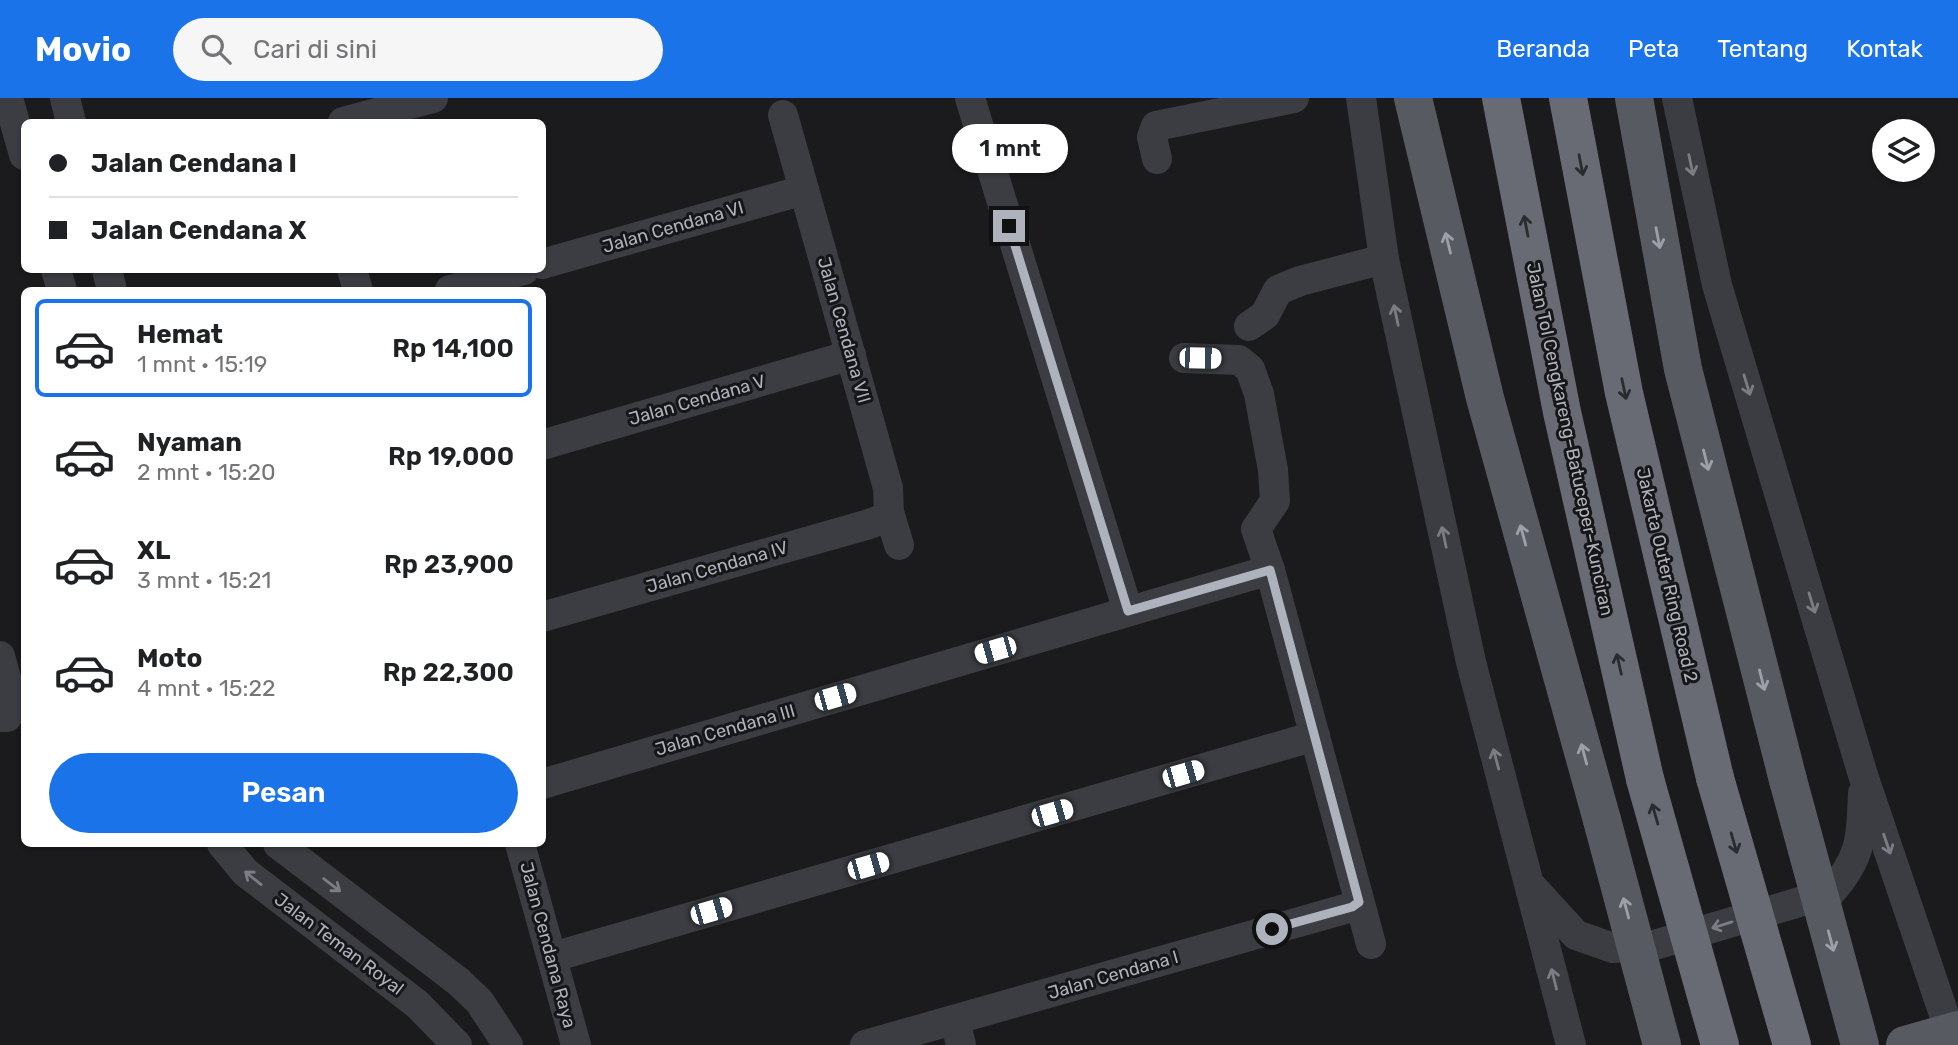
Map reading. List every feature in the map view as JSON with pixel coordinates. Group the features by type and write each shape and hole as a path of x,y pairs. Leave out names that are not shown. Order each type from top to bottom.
{"highway":[{"name":"Jalan Tol Cengkareng–Batuceper–Kunciran","path":"1501,98 1562,412 1645,779 1720,1045"},
{"name":"Jakarta Outer Ring Road 2","path":"1568,98 1624,393 1715,778 1792,1045"}],"main road":[{"path":"1413,98 1485,398 1662,1045"},
{"path":"1634,98 1683,369 1788,780 1860,1045"},
{"path":"1905,1045 1954,1031"}],"street":[{"path":"8,98 21,144"},
{"path":"65,98 70,119"},
{"path":"354,119 433,98"},
{"path":"970,98 1128,611"},
{"path":"1157,159 1152,136 1156,126 1294,98"},
{"path":"1361,98 1384,259 1471,662 1571,1045"},
{"path":"1677,98 1717,285 1863,775 1954,1031"},
{"name":"Jalan Cendana VII","path":"783,115 888,488 889,512 898,545"},
{"name":"Jalan Cendana VI","path":"546,263 804,190"},
{"path":"1249,326 1265,315 1278,290 1300,281 1384,259"},
{"path":"461,287 513,273"},
{"name":"Jalan Cendana V","path":"546,444 851,355"},
{"path":"1184,358 1239,360 1250,369 1259,394 1273,470 1275,501 1256,529 1270,570 1371,944"},
{"name":"Jalan Cendana IV","path":"546,616 866,525 883,519 889,512"},
{"name":"Jalan Cendana III","path":"546,783 1270,570"},
{"path":"2,722 10,692 0,654 21,647"},
{"path":"553,957 1315,736"},
{"path":"1530,885 1576,935 1613,948 1651,946 1830,892 1849,871 1861,839 1863,775"},
{"name":"Jalan Teman Royal","path":"224,847 244,872 417,1004 457,1045"},
{"path":"282,847 459,982 479,1001 508,1045"},
{"name":"Jalan Cendana Raya","path":"521,847 576,1045"},
{"name":"Jalan Cendana I","path":"865,1045 958,1032 1359,902"}],"route":[{"path":"1009,226 1128,611 1270,570 1359,890 1359,902 1352,907 1272,929"}]}
